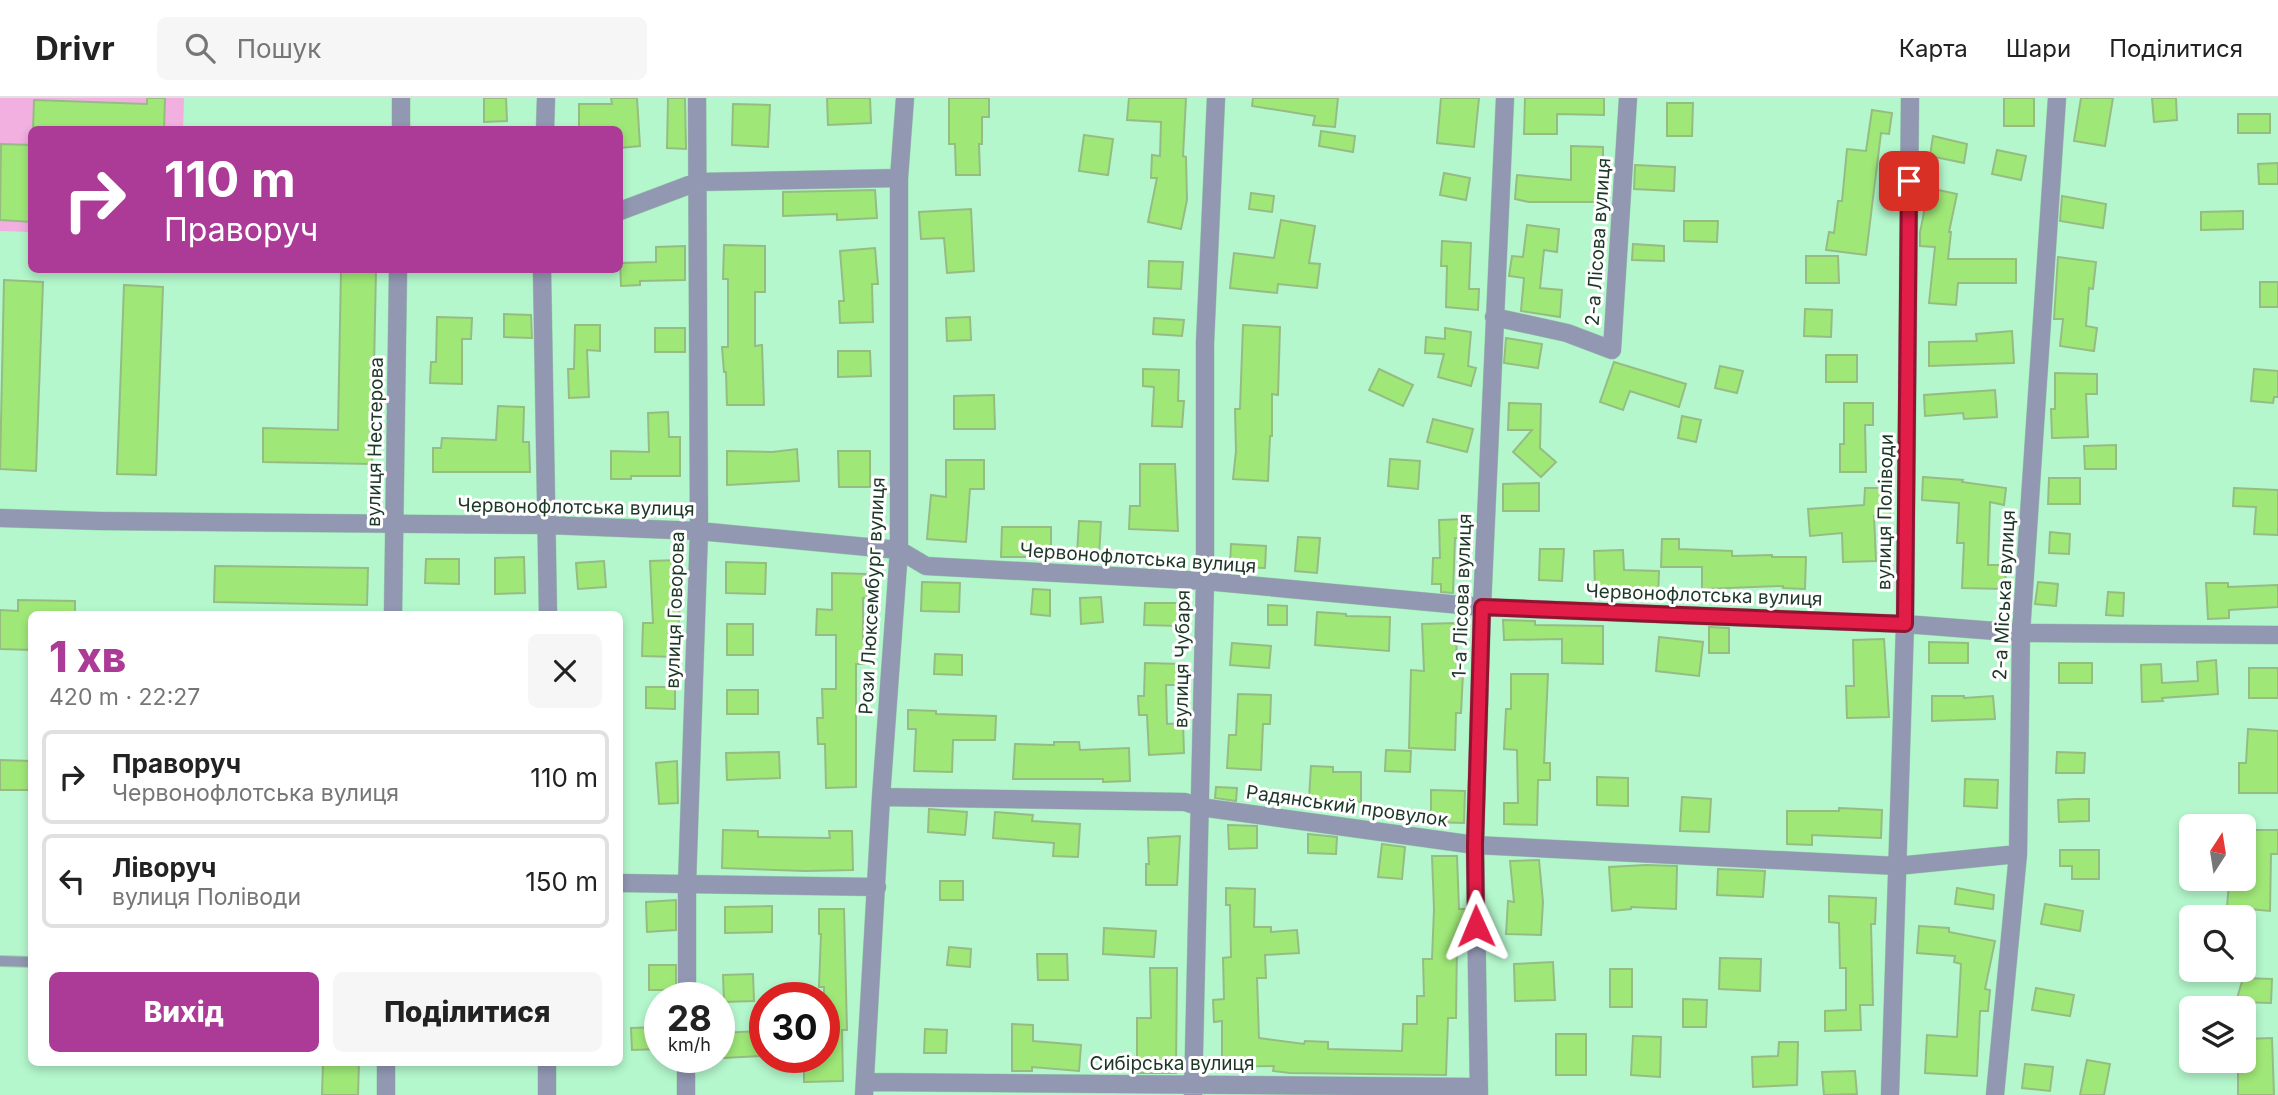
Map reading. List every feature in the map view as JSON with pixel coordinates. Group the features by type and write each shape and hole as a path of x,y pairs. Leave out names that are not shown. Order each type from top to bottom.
{"street":[{"path":"401,98 401,126"},
{"path":"545,126 546,98"},
{"name":"вулиця Говорова","path":"687,982 687,885 699,531 697,98"},
{"name":"Рози Люксембург вулиця","path":"865,1089 898,550 900,178 905,98"},
{"name":"вулиця Чубаря","path":"1194,1090 1205,581 1205,343 1216,98"},
{"name":"1-а Лісова вулиця","path":"1479,1091 1475,845 1482,607 1505,98"},
{"name":"2-а Лісова вулиця","path":"1494,317 1567,333 1612,350 1628,98"},
{"name":"вулиця Поліводи","path":"1890,1095 1905,624 1910,98"},
{"name":"2-а Міська вулиця","path":"1995,1095 2018,854 2021,633 2057,98"},
{"path":"623,210 697,182 900,178"},
{"name":"вулиця Нестерова","path":"393,611 398,273"},
{"path":"542,273 548,611"},
{"name":"Червонофлотська вулиця","path":"0,518 547,525 699,531 898,550 926,566 1205,581 1482,607 1905,624 2021,633 2278,635"},
{"name":"Радянський провулок","path":"881,797 1185,802 1200,807 1475,845 1897,866 2018,854"},
{"path":"623,883 877,887"},
{"path":"386,1066 386,1095"},
{"path":"547,1066 547,1095"},
{"path":"686,1095 687,1073"},
{"name":"Сибірська вулиця","path":"865,1089 1479,1091"}],"lane":[{"path":"0,961 28,962"}],"shaded area":[{"path":"0,98 184,98 183,126 28,126 28,232 0,231"}],"building":[{"path":"147,98 165,98 164,126 33,126 34,100 147,104"},
{"path":"484,98 506,98 507,121 484,122"},
{"path":"611,98 637,98 640,146 623,148 623,126 579,126 579,104 612,104"},
{"path":"668,98 685,98 686,149 667,148"},
{"path":"827,98 870,98 871,123 828,125"},
{"path":"949,98 989,98 989,117 982,117 980,175 956,175 955,144 949,144"},
{"path":"1129,98 1186,98 1183,156 1186,157 1187,200 1181,229 1148,222 1157,178 1151,178 1152,155 1160,156 1161,122 1127,120"},
{"path":"1253,98 1338,98 1335,127 1313,125 1315,116 1252,106"},
{"path":"1441,98 1479,98 1474,147 1437,143"},
{"path":"1525,98 1604,98 1604,115 1557,114 1557,134 1524,134"},
{"path":"2004,98 2034,98 2034,126 2004,126"},
{"path":"2081,98 2113,98 2105,146 2074,141"},
{"path":"2152,98 2176,98 2177,120 2154,122"},
{"path":"1667,103 1693,103 1692,136 1667,136"},
{"path":"733,104 770,105 768,147 732,145"},
{"path":"1872,110 1892,113 1889,134 1881,133 1866,255 1826,250 1829,232 1834,233 1838,201 1842,201 1847,149 1866,151"},
{"path":"2238,114 2270,114 2270,133 2238,133"},
{"path":"1321,131 1355,136 1353,152 1319,146"},
{"path":"1084,135 1113,139 1108,175 1079,171"},
{"path":"1933,136 1967,144 1964,163 1930,156"},
{"path":"1,144 28,145 28,222 0,220"},
{"path":"1571,146 1603,147 1603,202 1529,202 1515,199 1517,175 1571,180"},
{"path":"1997,150 2026,156 2021,180 1992,174"},
{"path":"2278,163 2278,184 2259,184 2258,164"},
{"path":"1635,165 1675,167 1674,191 1634,189"},
{"path":"1444,173 1470,178 1466,200 1440,195"},
{"path":"1929,188 1957,194 1949,232 1948,259 2016,259 2016,283 1958,283 1956,305 1929,303 1935,247 1920,246 1920,232"},
{"path":"875,190 877,218 837,220 837,214 783,216 783,192"},
{"path":"1251,193 1274,196 1272,212 1249,209"},
{"path":"2062,196 2106,204 2103,228 2060,221"},
{"path":"971,209 974,271 947,273 944,238 921,239 919,212"},
{"path":"2243,211 2243,229 2201,230 2201,212"},
{"path":"1281,220 1315,226 1309,263 1320,264 1317,288 1278,284 1277,293 1230,288 1234,253 1274,258"},
{"path":"1684,221 1718,221 1717,242 1684,241"},
{"path":"1527,225 1559,229 1557,252 1544,250 1540,288 1562,290 1560,317 1521,311 1524,278 1509,276 1512,256 1523,257"},
{"path":"1442,241 1471,243 1469,289 1479,289 1478,310 1446,307 1447,266 1441,266"},
{"path":"1633,244 1664,246 1664,261 1632,260"},
{"path":"724,245 765,246 765,292 755,292 755,346 762,345 764,405 727,405 722,347 728,347 728,279 723,279"},
{"path":"685,246 685,280 640,281 640,285 621,286 623,263 656,262 656,247"},
{"path":"875,248 878,284 872,284 873,322 840,323 839,301 844,301 840,251"},
{"path":"1806,256 1838,256 1839,283 1806,283"},
{"path":"2058,257 2096,262 2093,289 2089,288 2086,326 2097,328 2094,351 2060,346 2063,319 2054,319"},
{"path":"1149,261 1183,262 1181,289 1148,287"},
{"path":"341,273 376,273 372,464 263,462 263,428 338,430"},
{"path":"4,280 43,282 36,471 0,469"},
{"path":"2260,282 2278,282 2278,307 2260,307"},
{"path":"124,285 163,287 156,475 117,474"},
{"path":"1805,309 1832,310 1831,337 1804,336"},
{"path":"504,314 531,315 532,338 504,337"},
{"path":"437,317 472,318 471,339 462,339 462,384 430,383 431,362 436,362"},
{"path":"970,317 971,340 947,341 946,318"},
{"path":"1154,318 1184,320 1182,336 1153,334"},
{"path":"575,325 600,325 600,351 587,350 589,397 569,398 568,369 574,369"},
{"path":"1243,325 1280,327 1278,395 1272,394 1268,481 1233,479 1236,451 1235,409 1240,409"},
{"path":"655,328 685,328 685,352 655,352"},
{"path":"1445,328 1471,332 1468,366 1476,368 1471,386 1438,377 1444,354 1425,353 1426,337 1445,339"},
{"path":"2012,331 2014,363 1929,366 1929,342 1977,341 1976,334"},
{"path":"1506,338 1542,344 1538,368 1504,363"},
{"path":"838,351 870,351 871,376 838,377"},
{"path":"1826,355 1857,355 1857,382 1826,382"},
{"path":"1614,362 1686,384 1679,407 1630,391 1623,410 1600,402"},
{"path":"1720,366 1743,371 1737,393 1715,388"},
{"path":"1143,369 1179,370 1178,401 1184,401 1182,427 1152,426 1154,387 1143,386"},
{"path":"1379,369 1413,385 1403,406 1369,390"},
{"path":"2254,369 2278,371 2278,397 2274,397 2273,403 2251,401"},
{"path":"2055,373 2097,374 2097,394 2086,394 2088,437 2052,438 2051,409 2055,409"},
{"path":"1995,390 1997,417 1964,419 1963,413 1925,416 1924,395"},
{"path":"994,395 995,429 954,429 954,396"},
{"path":"1509,403 1541,404 1540,448 1556,462 1541,477 1513,452 1532,430 1508,430"},
{"path":"1844,403 1873,403 1873,425 1865,425 1866,472 1840,472 1840,444 1844,444"},
{"path":"498,406 524,407 523,442 529,442 530,472 433,472 433,448 441,448 442,438 496,440"},
{"path":"668,412 669,437 680,437 680,476 631,476 631,479 611,479 611,451 649,452 648,413"},
{"path":"1682,416 1701,420 1696,442 1678,438"},
{"path":"1433,419 1473,429 1467,452 1427,442"},
{"path":"2116,445 2116,469 2085,469 2084,446"},
{"path":"797,449 799,481 727,485 727,451 772,452"},
{"path":"838,451 870,451 870,487 839,487"},
{"path":"1390,459 1420,461 1418,489 1388,486"},
{"path":"946,460 984,460 984,489 970,489 966,542 927,539 931,495 946,497"},
{"path":"1140,464 1175,464 1178,531 1129,529 1130,506 1140,506"},
{"path":"1923,477 1963,480 1962,482 2006,488 2004,505 1990,502 1988,565 2006,565 2005,589 1962,588 1964,543 1957,543 1959,503 1922,500"},
{"path":"2049,478 2080,478 2080,504 2048,504"},
{"path":"1539,483 1539,511 1503,511 1503,484"},
{"path":"1865,488 1891,488 1890,517 1874,516 1876,561 1843,562 1842,533 1810,536 1808,509 1864,505"},
{"path":"2234,488 2278,490 2278,535 2254,534 2256,507 2233,506"},
{"path":"1465,519 1465,538 1455,538 1453,593 1441,592 1441,584 1432,584 1433,558 1440,558 1439,520"},
{"path":"1079,521 1101,522 1099,556 1077,555"},
{"path":"1002,527 1051,527 1051,557 1001,557"},
{"path":"2050,532 2070,534 2069,554 2049,553"},
{"path":"1298,537 1320,538 1317,573 1295,571"},
{"path":"1662,539 1679,539 1679,549 1732,551 1732,556 1806,557 1805,589 1783,586 1702,589 1702,567 1661,567"},
{"path":"1231,544 1266,546 1265,568 1230,567"},
{"path":"1540,549 1564,549 1562,581 1539,580"},
{"path":"1623,550 1624,570 1659,571 1658,597 1643,597 1643,589 1595,590 1594,551"},
{"path":"524,557 525,593 495,594 495,558"},
{"path":"426,559 459,559 459,584 425,583"},
{"path":"679,560 677,657 642,656 643,623 653,623 650,561"},
{"path":"604,561 606,587 578,589 576,563"},
{"path":"726,562 766,563 765,594 726,593"},
{"path":"215,566 368,568 367,605 214,602"},
{"path":"832,573 867,574 867,598 863,598 865,664 856,664 856,787 826,788 825,744 818,744 817,718 823,718 822,689 836,689 836,635 816,635 817,609 832,610"},
{"path":"922,582 960,583 959,612 921,611"},
{"path":"2038,582 2058,584 2056,606 2035,604"},
{"path":"2206,583 2228,583 2228,587 2278,585 2278,607 2229,610 2229,618 2208,619"},
{"path":"1033,589 1050,590 1050,616 1031,614"},
{"path":"2108,592 2124,593 2123,616 2106,615"},
{"path":"1101,597 1103,622 1081,624 1080,598"},
{"path":"18,600 75,601 75,611 28,611 28,650 0,649 0,610 18,611"},
{"path":"1145,603 1180,603 1180,626 1144,625"},
{"path":"1268,605 1287,606 1287,625 1268,625"},
{"path":"1317,612 1390,617 1389,651 1315,645"},
{"path":"1503,620 1535,621 1535,625 1603,626 1603,664 1562,663 1562,639 1504,640"},
{"path":"1456,623 1457,672 1463,673 1461,713 1456,713 1455,750 1409,748 1411,670 1424,671 1422,624"},
{"path":"727,624 753,624 753,655 727,655"},
{"path":"1709,627 1729,628 1729,653 1709,653"},
{"path":"1659,637 1703,642 1699,676 1656,671"},
{"path":"1884,639 1889,717 1847,718 1846,686 1854,686 1853,640"},
{"path":"1929,642 1968,643 1968,663 1929,663"},
{"path":"1232,643 1271,646 1269,668 1230,665"},
{"path":"935,654 962,655 962,675 934,674"},
{"path":"2216,660 2218,694 2142,702 2141,665 2161,664 2162,683 2198,681 2197,662"},
{"path":"1145,663 1182,664 1182,685 1166,685 1167,724 1183,723 1184,753 1149,755 1147,715 1139,715 1138,696 1144,696"},
{"path":"2059,663 2092,663 2092,683 2059,683"},
{"path":"2249,668 2278,668 2278,698 2249,698"},
{"path":"1511,674 1548,674 1544,763 1550,763 1550,780 1538,780 1537,825 1504,824 1504,803 1518,803 1517,750 1504,749 1506,709 1511,709"},
{"path":"646,687 675,687 675,709 646,708"},
{"path":"727,690 758,690 758,714 727,714"},
{"path":"1238,694 1271,695 1270,724 1263,724 1261,770 1227,768 1229,735 1236,735"},
{"path":"1932,696 1993,696 1995,719 1932,721"},
{"path":"908,710 996,716 995,740 953,740 952,772 914,771 916,729 908,729"},
{"path":"2248,729 2278,731 2278,793 2239,793 2239,763 2246,763"},
{"path":"1054,742 1079,742 1080,750 1129,748 1130,781 1013,779 1015,744 1054,745"},
{"path":"1386,750 1411,751 1410,772 1385,771"},
{"path":"779,752 780,778 727,780 726,753"},
{"path":"2057,752 2085,753 2084,773 2056,773"},
{"path":"0,760 28,761 28,790 0,790"},
{"path":"677,761 678,803 659,804 656,763"},
{"path":"1311,766 1333,767 1333,772 1361,772 1361,802 1309,799"},
{"path":"1597,777 1628,778 1628,806 1597,805"},
{"path":"1965,779 1998,780 1997,808 1964,806"},
{"path":"1216,787 1237,788 1236,801 1215,798"},
{"path":"1431,790 1465,791 1464,823 1431,822"},
{"path":"1682,797 1711,799 1709,832 1680,831"},
{"path":"2089,799 2089,821 2059,822 2058,800"},
{"path":"1839,808 1882,810 1881,838 1812,835 1812,845 1787,844 1787,811 1839,811"},
{"path":"929,809 967,812 965,835 928,832"},
{"path":"995,812 1033,815 1032,821 1080,824 1078,857 1053,856 1054,843 993,838"},
{"path":"1228,825 1257,826 1257,848 1229,849"},
{"path":"723,830 758,831 758,837 830,838 829,831 852,831 853,870 722,868"},
{"path":"2256,830 2278,830 2278,854 2271,854 2270,911 2256,910 2256,905 2227,905 2228,891 2256,891"},
{"path":"1308,834 1337,837 1336,854 1308,853"},
{"path":"1180,836 1177,885 1146,885 1146,864 1149,864 1148,838"},
{"path":"1382,844 1405,847 1402,879 1378,877"},
{"path":"2060,850 2099,850 2099,879 2072,879 2072,866 2060,866"},
{"path":"1432,856 1457,856 1459,909 1465,909 1465,940 1457,940 1456,1018 1448,1018 1446,1075 1290,1073 1273,1071 1274,1066 1222,1067 1222,1021 1214,1022 1213,1000 1224,999 1223,958 1231,957 1230,905 1226,905 1226,888 1255,889 1254,927 1271,927 1271,932 1297,930 1299,953 1265,955 1266,978 1257,978 1259,1038 1304,1044 1305,1041 1328,1042 1328,1049 1402,1051 1403,1024 1417,1024 1417,996 1424,996 1423,959 1432,959"},
{"path":"1539,860 1543,902 1541,935 1506,934 1508,901 1514,902 1510,861"},
{"path":"1677,866 1676,909 1631,907 1612,911 1609,867"},
{"path":"1718,869 1765,871 1763,897 1717,895"},
{"path":"940,881 963,881 963,900 940,900"},
{"path":"1957,888 1994,895 1993,909 1955,904"},
{"path":"1829,896 1876,898 1875,924 1871,924 1873,1005 1860,1005 1861,1030 1825,1031 1825,1011 1846,1010 1846,968 1840,968 1839,923 1829,922"},
{"path":"676,900 676,930 647,932 646,902"},
{"path":"2045,904 2083,911 2080,931 2041,924"},
{"path":"772,906 772,932 725,933 725,907"},
{"path":"819,909 844,909 847,1030 842,1030 843,1081 804,1082 804,1073 840,1073 840,982 819,982"},
{"path":"1919,926 1949,928 1949,932 1995,941 1985,989 1990,990 1988,1011 1980,1011 1977,1076 1925,1073 1927,1035 1957,1037 1961,964 1954,962 1955,956 1917,953"},
{"path":"1104,928 1156,931 1154,957 1103,954"},
{"path":"949,947 971,949 970,967 947,965"},
{"path":"1037,954 1067,954 1068,980 1038,980"},
{"path":"1720,958 1761,959 1760,991 1719,989"},
{"path":"1553,962 1555,1000 1515,1001 1514,964"},
{"path":"649,965 676,965 676,982 649,982"},
{"path":"1150,968 1177,968 1176,1073 1137,1073 1137,1018 1151,1018"},
{"path":"1610,969 1632,969 1632,1007 1610,1007"},
{"path":"753,974 753,982 749,982 749,1001 735,1002 735,982 723,982 723,975"},
{"path":"2256,978 2272,979 2271,1003 2256,1003 2256,996 2238,996 2242,982 2256,982"},
{"path":"2036,988 2074,995 2070,1016 2032,1010"},
{"path":"1683,999 1707,1000 1706,1027 1683,1027"},
{"path":"1012,1024 1033,1025 1033,1041 1081,1045 1079,1071 1032,1067 1032,1071 1012,1071"},
{"path":"631,1028 644,1028 644,1050 632,1050"},
{"path":"925,1029 947,1030 946,1053 924,1053"},
{"path":"735,1032 749,1032 749,1057 735,1057"},
{"path":"1556,1034 1586,1034 1586,1075 1556,1075"},
{"path":"1633,1036 1661,1037 1660,1077 1631,1075"},
{"path":"2272,1038 2274,1095 2238,1095 2238,1073 2256,1073 2256,1039"},
{"path":"1779,1042 1798,1042 1797,1085 1753,1087 1752,1057 1778,1056"},
{"path":"2087,1060 2110,1064 2104,1095 2080,1095"},
{"path":"2025,1064 2053,1067 2050,1091 2022,1088"},
{"path":"323,1066 359,1066 358,1095 322,1095"},
{"path":"1855,1071 1857,1094 1824,1095 1822,1072"}],"route":[{"path":"1476,926 1475,845 1482,607 1905,624 1909,181"}]}
